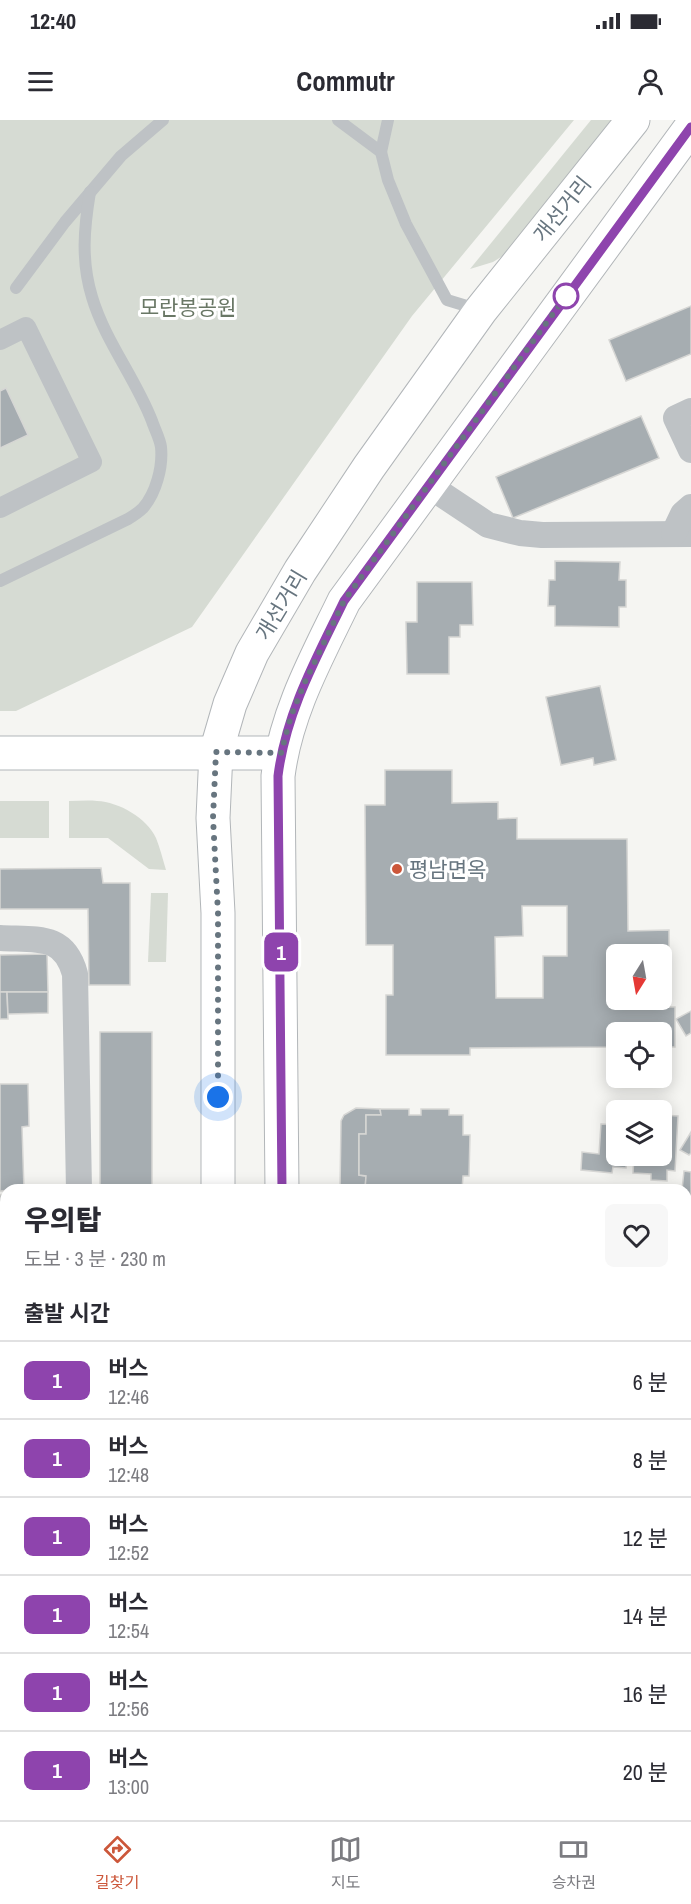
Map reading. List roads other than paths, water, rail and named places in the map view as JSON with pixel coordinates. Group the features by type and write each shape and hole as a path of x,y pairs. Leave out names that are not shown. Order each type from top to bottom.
{"main road":[{"name":"개선거리","path":"218,1184 218,913 213,818 216,752 230,704 252,654 300,571 369,467 481,310 633,120"},
{"path":"282,1184 278,806 281,753 291,716 344,601 691,127"},
{"path":"0,753 281,753"}],"street":[{"path":"0,340 26,327 92,462 0,508"},
{"path":"691,411 676,418 691,450"},
{"path":"428,485 489,525 520,533 542,535 682,534 683,514 691,507"},
{"path":"0,938 47,941 64,949 72,962 75,974 79,1184"}],"lane":[{"path":"16,288 90,192 121,156 163,120"},
{"path":"338,120 381,152"},
{"path":"387,120 381,152 388,180 406,224 447,300 481,310"},
{"path":"0,581 128,519 143,508 154,491 160,468 161,446 145,404 106,330 90,291 84,253 84,228 90,192"}],"place":[{"name":"평남면옥","path":"397,869"}],"park label":[{"name":"모란봉공원","path":"188,307"}]}
